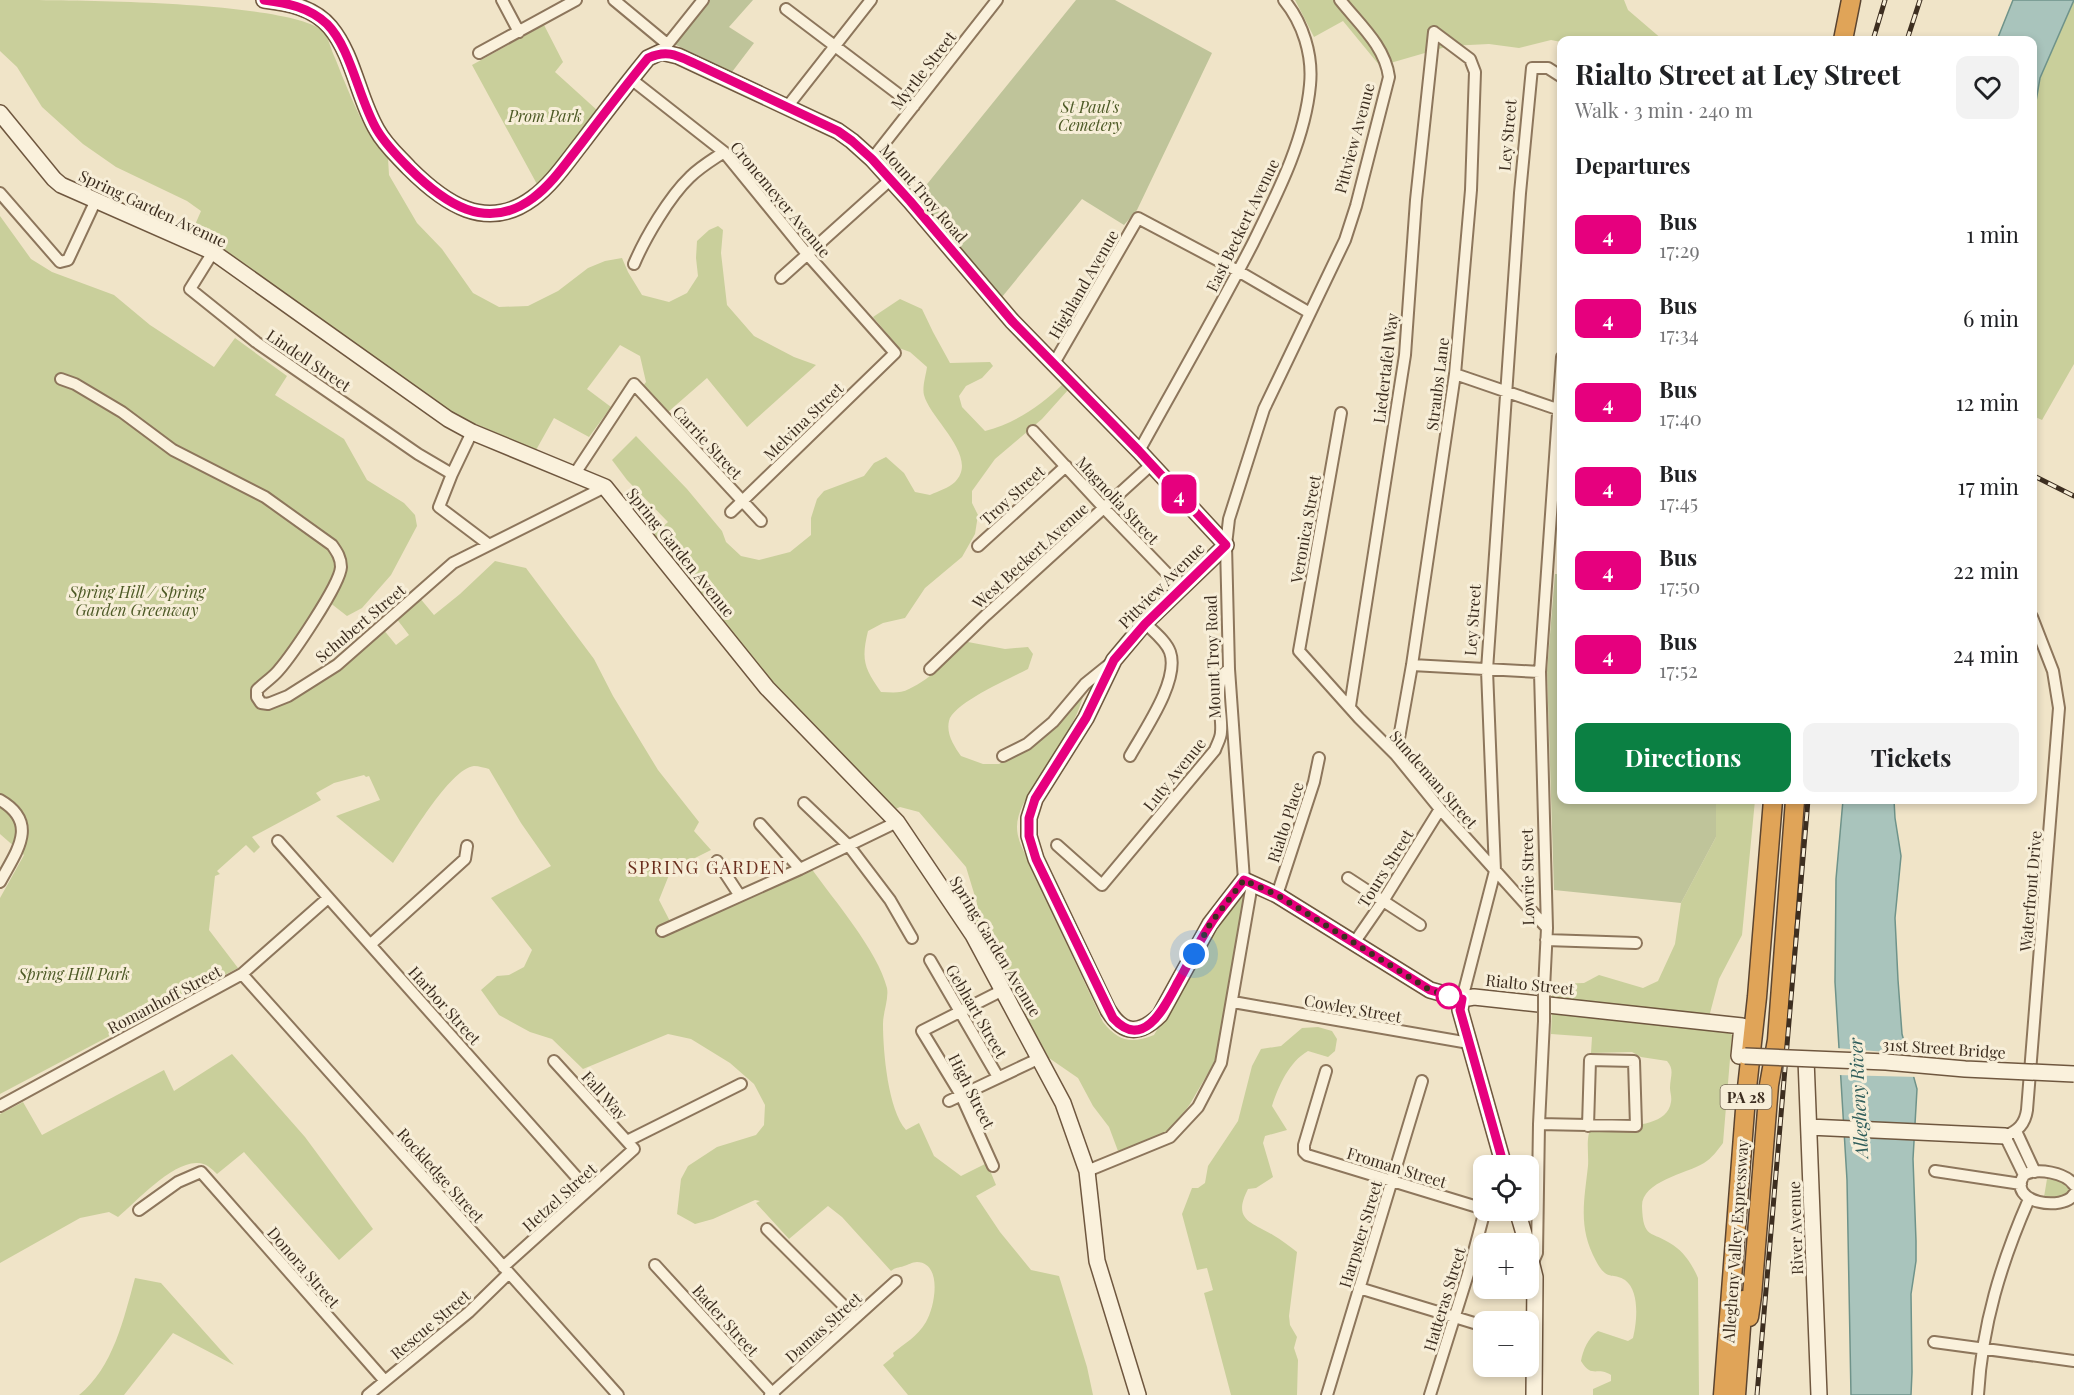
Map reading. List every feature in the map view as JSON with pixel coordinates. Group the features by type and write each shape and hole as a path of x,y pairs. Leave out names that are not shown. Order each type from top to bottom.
{"highway":[{"path":"1831,36 1838,0"},
{"path":"1844,36 1851,0"},
{"path":"1742,1026 1761,804"},
{"name":"Allegheny Valley Expressway","path":"1730,1394 1746,1097 1757,997 1773,804"},
{"name":"Allegheny Valley Expressway","path":"1730,1394 1770,997 1786,804"},
{"path":"1730,1394 1752,1296 1769,1085 1777,1040 1795,804"},
{"path":"1730,1394 1723,1269 1742,1056"}],"street":[{"path":"264,0 303,8 328,25 346,56 376,130 386,144 419,178 443,198 467,211 483,213 498,213 515,208 532,198 554,178 648,58 664,48 703,0"},
{"path":"502,0 519,32"},
{"path":"479,53 576,0"},
{"path":"614,0 664,48"},
{"path":"788,106 871,0"},
{"name":"Myrtle Street","path":"872,159 997,0"},
{"name":"East Beckert Avenue","path":"1139,451 1238,271 1281,187 1302,124 1310,86 1310,65 1306,41 1299,21 1284,0"},
{"name":"Pittview Avenue","path":"1248,882 1210,924 1160,1015 1152,1023 1140,1029 1126,1029 1118,1024 1108,1010 1036,859 1029,836 1029,818 1035,799 1086,718 1114,660 1145,624 1226,545 1229,519 1264,409 1345,240 1389,77 1388,65 1382,52 1340,0"},
{"path":"786,9 914,105"},
{"name":"Straubs Lane","path":"1396,755 1412,665 1455,374 1471,190 1475,72 1470,59 1434,32"},
{"name":"Liedertafel Way","path":"1350,706 1405,355 1416,200 1434,32"},
{"name":"Mount Troy Road","path":"664,48 788,106 838,131 852,141 872,159 1012,321 1152,464 1226,545 1229,669 1248,882 1233,1002 1221,1063 1198,1107 1170,1137 1087,1171"},
{"name":"Ley Street","path":"1501,1155 1460,1010 1495,871 1486,670 1520,193 1532,68 1548,68 1557,74"},
{"name":"Cronemeyer Avenue","path":"631,79 724,152 807,254 895,353"},
{"name":"Spring Garden Avenue","path":"0,113 61,185 213,252 448,419 472,432 605,487 767,688 897,822 956,908 1063,1103 1087,1171 1097,1261 1138,1395"},
{"path":"634,264 647,236 688,179 700,167 724,152"},
{"path":"781,278 890,180"},
{"path":"0,193 60,262 68,260 96,200"},
{"name":"Highland Avenue","path":"1053,365 1138,218 1238,271"},
{"name":"Lindell Street","path":"213,252 190,289 256,342 418,454 452,474"},
{"path":"1238,271 1310,313"},
{"name":"Melvina Street","path":"731,512 895,353"},
{"path":"1455,374 1557,409"},
{"name":"Schubert Street","path":"61,379 75,384 122,412 135,424 173,450 265,497 332,545 338,553 341,568 337,580 278,671 257,690 257,697 261,703 268,704 288,696 337,665 453,563 605,487"},
{"name":"Carrie Street","path":"574,475 634,384 761,521"},
{"name":"Lowrie Street","path":"1537,1155 1547,928 1540,672 1557,473 1557,409"},
{"name":"Veronica Street","path":"1299,651 1341,413"},
{"name":"Magnolia Street","path":"1033,431 1182,588"},
{"path":"472,432 439,507 488,544"},
{"name":"West Beckert Avenue","path":"930,669 1152,464"},
{"name":"Troy Street","path":"978,546 1066,466"},
{"path":"1130,756 1170,682 1172,666 1170,652 1145,624"},
{"name":"Waterfront Drive","path":"2011,1133 2022,1125 2027,1110 2059,708 2053,671 2037,630"},
{"name":"Sundeman Street","path":"1299,651 1359,718 1396,755 1440,809 1547,928"},
{"path":"1003,756 1027,744 1053,722 1085,684 1114,660"},
{"path":"1412,665 1540,672"},
{"name":"Luty Avenue","path":"1057,845 1102,885 1215,750 1221,734 1219,684 1222,673 1229,669"},
{"name":"Rialto Place","path":"1277,895 1314,782 1319,758"},
{"path":"0,800 17,814 23,834 0,882"},
{"path":"804,803 849,846 890,900 912,938"},
{"name":"Tours Street","path":"1354,943 1440,809"},
{"path":"662,931 800,869 897,822"},
{"path":"760,824 800,869"},
{"name":"Harbor Street","path":"278,841 588,1190"},
{"path":"370,944 465,859 467,846"},
{"path":"717,861 740,896"},
{"path":"1348,878 1420,925"},
{"name":"Rialto Street","path":"1248,882 1277,895 1430,990 1462,999 1474,997 1742,1026"},
{"name":"Romanhoff Street","path":"0,1106 242,974 328,898"},
{"path":"1546,940 1636,943"},
{"name":"Gebhart Street","path":"930,960 998,1077"},
{"name":"Rockledge Street","path":"242,974 506,1270 605,1388 618,1395"},
{"path":"959,1012 1003,990"},
{"name":"Cowley Street","path":"1233,1002 1469,1043"},
{"name":"High Street","path":"959,1012 922,1031 961,1095 993,1166"},
{"path":"1742,1026 1742,1056"},
{"name":"31st Street Bridge","path":"1742,1056 1886,1062 1965,1069 2074,1074"},
{"path":"949,1101 1040,1058"},
{"name":"River Avenue","path":"1806,1059 1819,1395"},
{"path":"1539,1125 1588,1126 1636,1126 1634,1061 1590,1060 1588,1126"},
{"name":"Fall Way","path":"554,1061 630,1145"},
{"name":"Froman Street","path":"1326,1071 1304,1152 1307,1155 1473,1206"},
{"name":"Harpster Street","path":"1328,1395 1422,1081"},
{"name":"Hetzel Street","path":"506,1270 588,1190 630,1145 741,1084"},
{"path":"1809,1127 2011,1133"},
{"path":"2011,1133 2036,1172"},
{"path":"2011,1133 2023,1180 2022,1192 2029,1199 2059,1204 2066,1202 2074,1194"},
{"path":"1935,1171 2023,1180 2036,1172 2067,1177 2074,1185"},
{"name":"Donora Street","path":"139,1210 178,1182 201,1172 385,1381"},
{"path":"1978,1395 1991,1304 2000,1271 2029,1199"},
{"name":"Hatteras Street","path":"1430,1395 1455,1318 1482,1221"},
{"path":"767,1229 855,1317"},
{"name":"Bader Street","path":"655,1265 772,1394"},
{"name":"Rescue Street","path":"368,1395 470,1312 506,1270"},
{"name":"Damas Street","path":"772,1394 896,1281"},
{"path":"1359,1288 1473,1323"},
{"path":"1934,1342 2074,1361"},
{"name":"Lowrie Street","path":"1533,1377 1534,1395"}],"green space":[{"path":"0,0 171,4 222,8 303,21 324,32 364,125 388,158 389,175 417,223 442,249 473,293 499,307 528,306 558,291 588,268 605,261 622,258 642,295 669,302 687,293 698,276 697,241 709,230 718,226 723,230 721,253 727,305 754,336 794,357 816,365 747,427 707,378 668,412 643,386 646,382 640,356 620,345 587,389 611,407 589,437 554,418 536,450 455,415 221,247 191,234 201,211 187,201 116,167 83,144 42,107 17,67 0,51"},
{"path":"709,0 753,0 729,27 754,43 732,72 674,44"},
{"name":"St Paul's Cemetery","path":"1076,0 1115,0 1212,53 1137,210 1124,225 1082,199 1002,297 915,199"},
{"path":"1295,0 1624,0 1628,10 1658,36 1557,36 1557,41 1551,40 1519,48 1489,44 1449,46 1380,66 1343,21 1314,37"},
{"path":"2074,1 2074,364 2042,420 2037,418 2037,95 2040,78"},
{"name":"Prom Park","path":"544,25 563,62 555,72 598,111 538,186 472,65"},
{"path":"0,216 31,259 52,272 114,295 150,325 214,367 235,338 287,376 275,395 344,439 367,480 404,503 415,515 417,526 391,575 362,608 347,616 329,602 260,690 260,696 265,700 291,689 328,665 360,637 364,641 383,629 396,645 409,635 396,618 419,597 434,615 495,561 526,568 594,659 613,696 658,770 699,822 694,831 711,850 671,870 659,900 674,929 811,868 865,942 882,973 887,988 883,1024 884,1049 891,1095 900,1121 906,1130 919,1123 934,1156 961,1176 987,1163 996,1185 976,1196 1000,1232 1031,1270 1059,1276 1087,1367 1093,1395 908,1395 883,1365 894,1356 893,1353 919,1332 929,1315 935,1287 931,1270 925,1264 915,1262 891,1271 842,1217 828,1206 789,1239 756,1203 760,1201 755,1200 713,1219 695,1224 677,1214 681,1179 688,1166 717,1147 756,1135 764,1125 765,1105 754,1084 730,1063 691,1039 668,1034 583,1069 552,1039 530,1032 499,1015 481,990 497,976 509,975 524,967 532,950 491,898 551,866 521,823 489,769 474,766 464,770 453,779 430,808 393,863 336,816 380,800 369,776 364,775 334,783 316,793 321,800 252,837 260,847 254,853 246,845 217,871 220,874 215,876 209,930 238,968 0,1094 0,898 24,855 0,834"},
{"path":"900,299 922,309 950,363 990,362 993,366 982,378 966,386 959,396 962,407 985,431 1027,413 1063,384 1068,390 1042,419 995,459 972,491 972,503 978,515 975,534 962,557 925,588 905,618 883,623 868,631 865,657 871,676 881,692 902,692 925,680 968,642 1005,649 1028,647 1033,654 1028,669 971,699 953,714 949,721 948,726 953,744 961,756 983,764 999,764 1015,755 1072,693 1085,685 1079,710 1073,723 1023,805 1017,821 1017,831 1025,854 1103,1022 1114,1034 1132,1040 1154,1035 1216,926 1247,885 1215,1061 1190,1104 1170,1132 1118,1151 1109,1127 1093,1106 1078,1078 1049,1058 976,929 977,903 966,867 919,812 900,807 893,810 785,702 652,536 668,522 627,480 612,460 636,436 687,489 722,531 726,542 741,556 759,560 790,552 811,535 811,518 817,499 824,491 864,476 874,463 886,457 904,473 915,492 930,495 950,486 961,472 962,461 958,450 928,405 924,395 927,367 910,352 899,348 873,317"},
{"path":"1555,574 1557,574 1557,804 1716,804 1716,837 1681,903 1554,890 1547,671"},
{"path":"1716,804 1755,804 1742,935 1719,979 1709,1017 1552,999 1553,984 1584,983 1599,975 1643,988 1658,981 1675,944 1681,903 1716,837"},
{"path":"1552,1010 1728,1031 1732,1035 1723,1143 1704,1163 1666,1179 1649,1190 1642,1206 1646,1229 1681,1252 1691,1264 1698,1278 1699,1395 1593,1395 1593,1389 1611,1381 1611,1375 1588,1370 1581,1361 1586,1344 1598,1331 1628,1341 1633,1338 1636,1307 1630,1285 1621,1278 1603,1272 1590,1249 1584,1215 1590,1130 1592,1126 1638,1125 1660,1118 1667,1111 1671,1102 1671,1071 1667,1061 1641,1057 1632,1052 1591,1053 1592,1037 1551,1034"},
{"path":"1318,1027 1332,1031 1337,1039 1335,1051 1328,1057 1308,1051 1295,1061 1286,1075 1272,1106 1287,1130 1265,1136 1263,1143 1273,1177 1256,1188 1248,1189 1242,1207 1246,1219 1297,1252 1289,1316 1290,1325 1297,1337 1294,1348 1298,1360 1297,1395 1231,1395 1204,1293 1213,1290 1207,1268 1197,1270 1182,1214 1192,1188 1198,1188 1205,1183 1208,1166 1238,1121 1252,1066 1261,1049 1281,1046 1302,1028"},
{"path":"232,1054 305,1137 373,1229 339,1260 244,1152 217,1174 202,1163 186,1165 154,1184 118,1217 109,1212 80,1218 0,1263 0,1114 23,1102 42,1135 164,1070 174,1091"},
{"path":"2047,1179 2064,1182 2069,1192 2060,1199 2044,1197"},
{"path":"135,1278 161,1283 234,1365 173,1333 124,1395 79,1395 91,1384 109,1357"}],"water":[{"path":"2013,0 2074,0 2040,78 2037,95 2037,36 1999,36"},
{"name":"Allegheny River","path":"1843,804 1894,804 1901,856 1895,918 1902,1034 1917,1089 1913,1159 1916,1261 1911,1294 1911,1395 1851,1395 1847,1180 1835,982 1836,879"}],"pier":[{"path":"1836,1048 1911,1054 1918,1077 1837,1075"}],"railway":[{"path":"1874,36 1885,0"},
{"path":"1908,36 1920,0"},
{"path":"2037,478 2074,496"},
{"path":"1757,1395 1808,804"}],"bus line":[{"name":"4","path":"264,0 303,8 328,25 346,56 376,130 386,144 419,178 443,198 467,211 498,213 515,208 532,198 554,178 648,58 661,52 696,64 838,131 872,159 1012,321 1139,451 1226,545 1145,624 1114,660 1086,718 1035,799 1029,818 1029,836 1036,859 1113,1018 1126,1029 1133,1030 1146,1027 1160,1015 1210,924 1244,880 1277,895 1430,990 1462,999 1460,1010 1501,1155"}],"district":[{"name":"SPRING GARDEN","path":"707,867"}],"route":[{"path":"1194,954 1210,924 1244,880 1277,895 1430,990 1449,996"}],"park label":[{"name":"Spring Hill / Spring Garden Greenway","path":"137,600"},
{"name":"Spring Hill Park","path":"74,973"}]}
